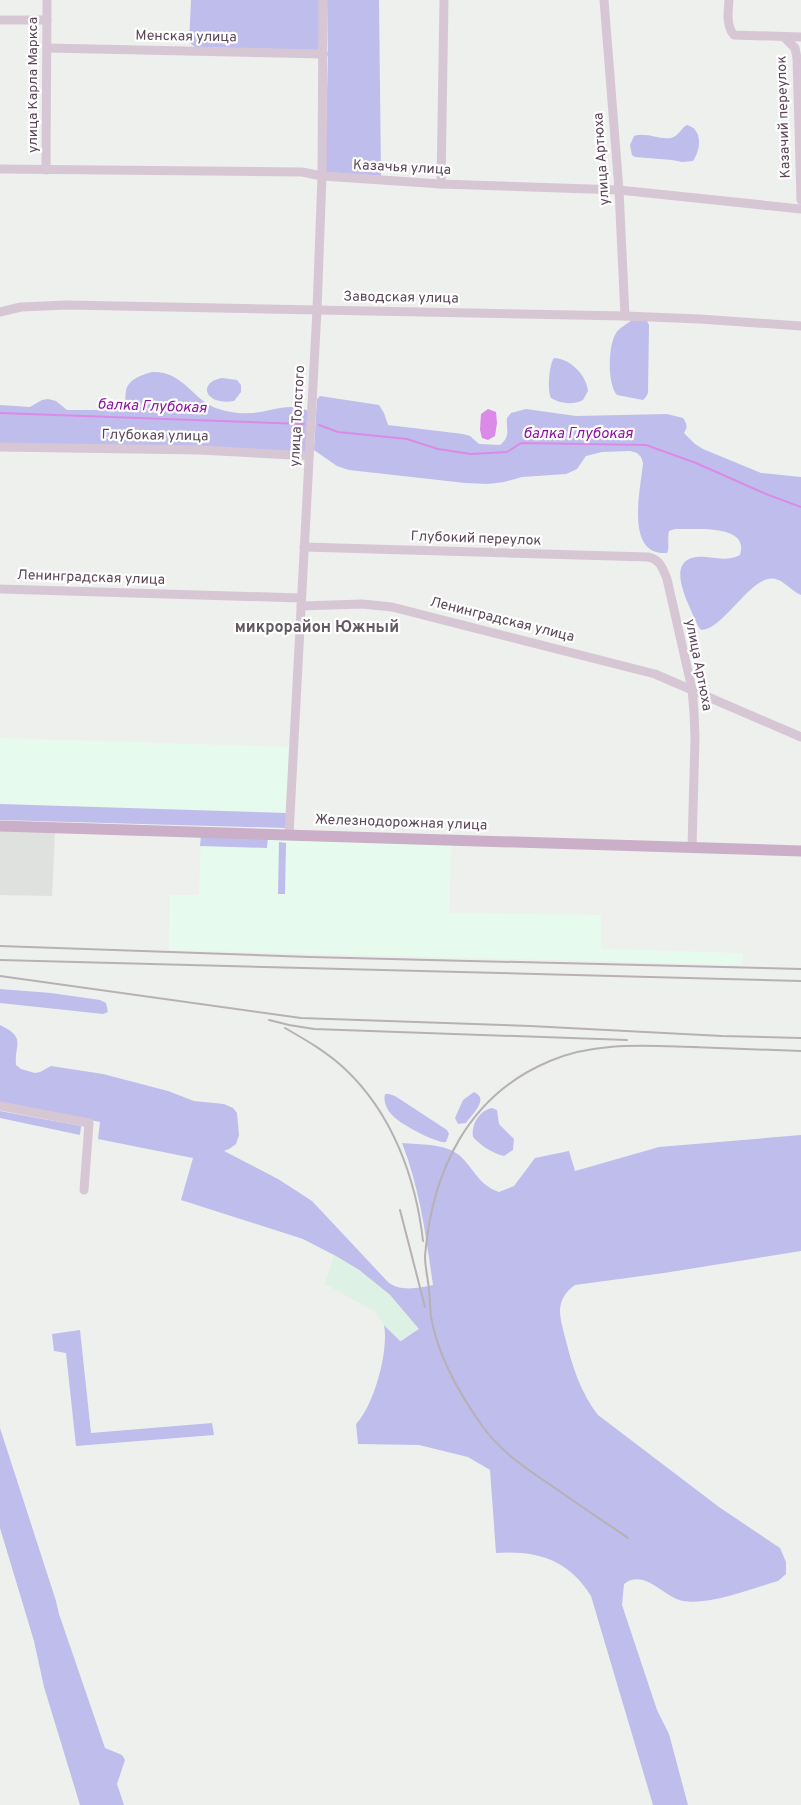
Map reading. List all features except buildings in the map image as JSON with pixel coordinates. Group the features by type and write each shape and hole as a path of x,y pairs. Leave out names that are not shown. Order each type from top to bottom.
{"main road":[{"name":"Железнодорожная улица","path":"0,826 801,851"}],"street":[{"name":"улица Карла Маркса","path":"46,170 47,0"},
{"name":"улица Толстого","path":"289,834 317,310 322,176 324,0"},
{"path":"441,184 444,0"},
{"name":"улица Артюха","path":"604,0 619,190 625,316"},
{"name":"Казачий переулок","path":"729,0 729,26 734,35 801,38"},
{"path":"0,20 47,20"},
{"name":"Казачий переулок","path":"784,37 795,48 798,66 801,200"},
{"path":"795,48 801,38"},
{"name":"Менская улица","path":"47,48 324,54"},
{"name":"Казачья улица","path":"0,169 302,172 322,176 441,184 619,190 801,209"},
{"name":"Заводская улица","path":"0,312 21,307 67,305 625,316 801,326"},
{"name":"Глубокая улица","path":"0,447 199,450 310,456"},
{"name":"Глубокий переулок","path":"304,547 648,557"},
{"name":"улица Артюха","path":"648,557 658,561 667,579 692,689 695,738 692,847"},
{"name":"Ленинградская улица","path":"0,589 362,604 392,607 625,665 672,680 801,737"},
{"path":"0,1106 89,1123 84,1190"}],"shaded area":[{"path":"191,0 320,0 319,50 195,47 189,42"},
{"path":"327,0 379,0 381,176 325,172 328,54"},
{"path":"687,125 696,131 699,140 698,151 693,161 682,162 635,157 632,155 630,145 634,136 671,138 676,136"},
{"path":"632,320 647,321 649,325 648,393 643,400 617,395 610,374 610,355 613,339 619,329"},
{"path":"554,358 566,361 581,374 588,391 583,400 567,403 551,398 549,378"},
{"path":"152,372 173,376 202,400 226,411 257,413 294,407 308,411 306,452 0,443 0,405 30,407 42,400 48,399 56,401 67,410 114,410 124,404 127,387 130,383 136,378"},
{"path":"222,378 237,380 241,385 241,392 234,401 224,402 217,400 208,393 209,384"},
{"path":"320,396 379,405 388,425 463,434 470,436 479,444 500,445 507,436 507,418 511,413 526,409 576,416 667,414 683,418 686,426 684,433 703,449 761,473 801,477 801,595 779,580 766,579 748,592 719,621 710,628 701,630 684,594 680,572 684,563 692,558 728,559 736,557 740,555 741,545 737,538 729,533 707,529 675,529 669,531 667,553 654,551 645,544 640,532 638,518 643,463 637,453 630,451 602,452 586,456 577,469 566,474 522,477 488,484 349,470 337,466 314,450 317,399"},
{"path":"488,409 496,412 497,423 495,436 488,440 482,438 480,430 481,414"},
{"path":"0,738 289,747 287,813 0,804"},
{"path":"0,804 287,813 287,828 0,820"},
{"path":"0,830 55,832 52,896 0,895"},
{"path":"201,836 451,844 449,913 601,915 601,949 743,953 742,965 169,950 170,895 199,895"},
{"path":"201,836 268,837 267,848 200,846"},
{"path":"279,842 286,843 285,894 278,894"},
{"path":"0,989 51,993 100,1000 106,1003 108,1012 103,1014 0,1003"},
{"path":"0,1025 14,1034 16,1038 16,1065 21,1069 35,1073 51,1066 103,1074 168,1091 194,1101 224,1104 233,1108 237,1113 239,1135 236,1144 224,1151 278,1179 312,1201 388,1282 404,1288 433,1285 418,1195 402,1143 432,1145 453,1151 464,1160 486,1185 499,1192 514,1186 535,1158 569,1151 575,1171 659,1147 801,1135 801,1251 575,1285 564,1296 560,1307 562,1324 581,1388 598,1415 719,1507 780,1548 786,1562 786,1574 778,1581 731,1596 707,1601 695,1602 676,1599 654,1585 639,1579 624,1584 622,1605 657,1710 669,1734 688,1805 653,1805 591,1596 582,1584 573,1574 551,1560 525,1553 496,1553 490,1470 468,1457 419,1445 358,1444 356,1424 369,1404 379,1377 384,1349 384,1325 401,1341 418,1329 390,1295 359,1270 303,1239 181,1200 193,1158 98,1139 100,1122 0,1102"},
{"path":"474,1092 480,1099 478,1107 466,1123 458,1124 455,1118 463,1100"},
{"path":"385,1094 395,1096 447,1130 449,1134 446,1142 435,1140 410,1128 397,1119 386,1106"},
{"path":"492,1108 497,1110 499,1124 514,1139 513,1150 504,1156 487,1149 473,1137 473,1127 477,1118"},
{"path":"0,1111 81,1126 80,1135 0,1118"},
{"path":"80,1330 91,1433 212,1423 214,1435 76,1446 66,1353 54,1351 52,1334"},
{"path":"0,1428 59,1614 105,1748 122,1755 125,1760 117,1784 124,1805 80,1805 44,1687 34,1641 0,1528"}],"sand":[{"path":"334,1255 359,1270 390,1295 419,1329 400,1341 384,1325 374,1311 325,1284"}],"waterway":[{"name":"балка Глубокая","path":"0,413 304,424"},
{"name":"балка Глубокая","path":"319,425 338,432 407,439 438,449 471,454 507,452 521,443 646,445 696,463 766,494 801,507"}],"railway":[{"path":"0,946 310,957 801,969"},
{"path":"0,960 801,981"},
{"path":"0,976 301,1018 801,1038"},
{"path":"269,1020 314,1029 627,1040"},
{"path":"285,1028 331,1057 362,1086 376,1106 388,1126 408,1170 420,1217 423,1241"},
{"path":"628,1538 535,1475 507,1453 490,1436 466,1402 444,1361 434,1332 425,1264 429,1225 436,1194 446,1166 459,1139 476,1115 497,1094 521,1076 550,1061 585,1050 622,1046 697,1047"},
{"path":"692,1047 801,1051"},
{"path":"400,1210 425,1307"}],"district":[{"name":"микрорайон Южный","path":"317,628"}]}
